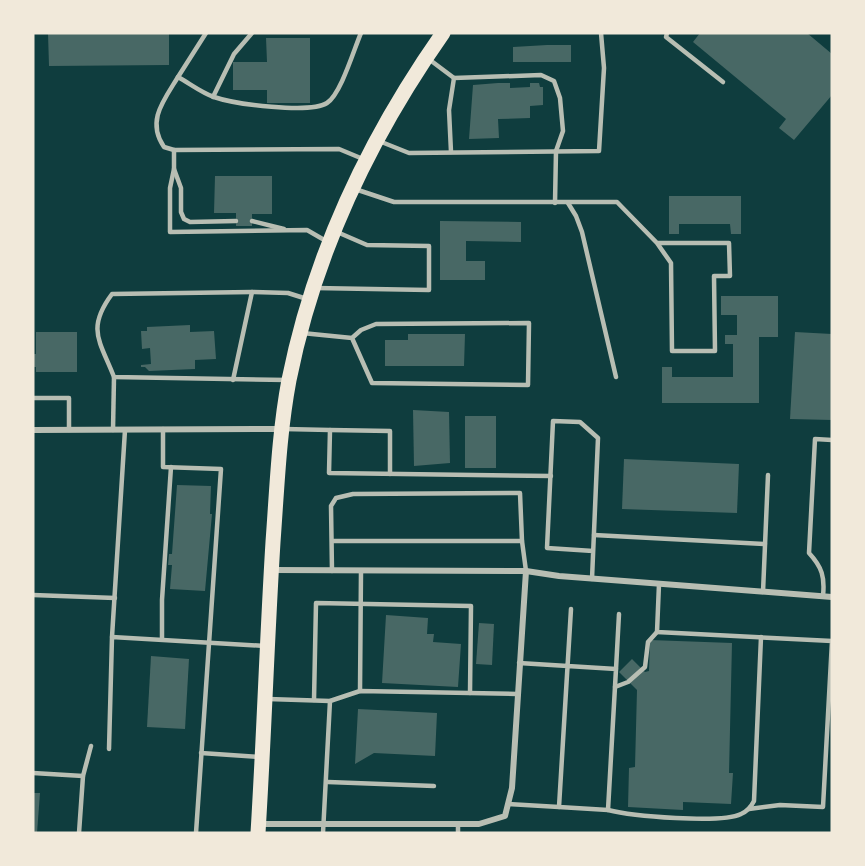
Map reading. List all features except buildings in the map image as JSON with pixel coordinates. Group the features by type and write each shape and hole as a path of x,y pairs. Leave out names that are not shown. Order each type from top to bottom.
{"main road":[{"path":"258,829 281,429 300,332 332,237 366,160 426,57 443,33"}],"street":[{"path":"33,430 281,429"},
{"path":"272,570 526,571 592,579 832,597"},
{"path":"258,829 323,824 479,824 505,816 512,788 526,571"}],"lane":[{"path":"206,33 159,108 155,126 165,147 174,150 339,149 366,160"},
{"path":"213,97 234,54 252,33"},
{"path":"178,77 213,97 254,104 313,107 327,104 335,95 361,33"},
{"path":"376,140 409,153 599,151 604,68 601,33"},
{"path":"667,33 666,37 723,82"},
{"path":"426,57 454,78 541,75 554,81 560,98 563,131 556,151 555,203"},
{"path":"451,152 449,110 454,78"},
{"path":"113,430 114,377 95,331 100,310 112,294 252,292 312,294 429,290 429,246 367,245 307,230 170,232 170,188 174,169 174,150"},
{"path":"174,169 181,188 181,212 184,219 190,222 236,221"},
{"path":"353,188 394,202 616,202 657,243 671,263 672,351 715,351 714,276 730,276 729,243 657,243"},
{"path":"568,203 582,232 616,377"},
{"path":"252,220 288,230"},
{"path":"232,380 252,292"},
{"path":"300,332 352,338 361,330 376,324 528,323 528,385 372,383 363,356 352,338"},
{"path":"114,377 289,380"},
{"path":"33,398 69,398 69,430"},
{"path":"592,579 598,438 580,422 553,421 547,548 593,551"},
{"path":"163,429 163,467 221,469 196,833"},
{"path":"281,429 390,431 390,474"},
{"path":"109,748 112,637 125,430"},
{"path":"330,430 329,472 551,476"},
{"path":"823,596 825,578 819,563 809,553 815,439 832,440"},
{"path":"162,639 171,467"},
{"path":"763,592 768,475"},
{"path":"332,571 331,506 336,498 353,494 508,493 520,493 526,571"},
{"path":"594,535 765,543"},
{"path":"333,541 522,541"},
{"path":"360,691 361,571"},
{"path":"615,687 628,682 645,667 648,642 657,632 659,584"},
{"path":"33,595 115,598"},
{"path":"314,700 316,603 471,606 470,693"},
{"path":"559,807 571,609"},
{"path":"608,810 619,614"},
{"path":"657,632 832,640 823,807 780,805 749,809"},
{"path":"112,637 268,646"},
{"path":"508,804 608,810 632,816 724,817 740,815 749,809 754,801 761,637"},
{"path":"519,663 616,669"},
{"path":"265,699 330,701 360,691 518,693"},
{"path":"323,833 328,782 330,701"},
{"path":"79,833 83,776 91,747"},
{"path":"201,753 262,758"},
{"path":"33,773 83,776"},
{"path":"328,782 434,786"},
{"path":"458,824 458,833"}]}
